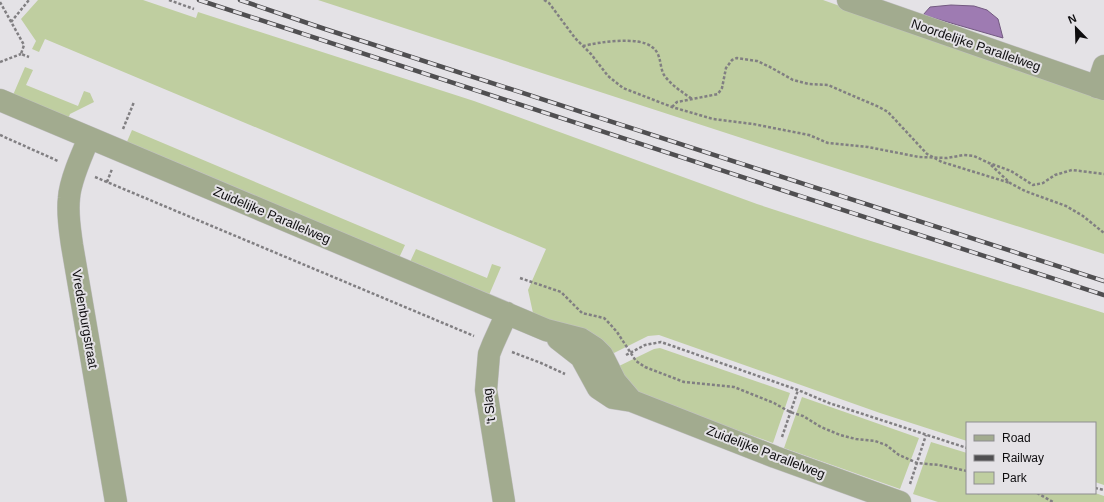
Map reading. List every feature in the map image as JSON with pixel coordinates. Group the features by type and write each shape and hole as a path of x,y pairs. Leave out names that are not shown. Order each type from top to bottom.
{"street":[{"name":"Noordelijke Parallelweg","path":"848,0 887,7 1101,88"},
{"path":"1101,88 1104,66"},
{"name":"Zuidelijke Parallelweg","path":"0,100 546,330 581,357 598,388 612,398 632,401 775,457 904,496"},
{"name":"Vredenburgstraat","path":"88,138 69,197 68,214 116,502"},
{"name":"'t Slag","path":"504,502 486,390 489,354 492,344 507,313"}],"path":[{"path":"11,22 30,0"},
{"path":"169,0 194,9"},
{"path":"544,0 549,3 575,38 591,54 608,76 624,88 672,106 713,119 753,124 809,135 828,143 868,147 919,157 947,158 964,155 974,156 1010,171 1034,185 1043,183 1056,175 1072,170 1104,174"},
{"path":"0,2 24,45 21,54"},
{"path":"583,46 596,42 623,40 644,43 653,47 659,56 663,73 668,80 692,99"},
{"path":"0,62 21,54 29,57"},
{"path":"672,106 677,102 718,94 722,88 726,68 732,60 737,58 757,61 794,80 810,84 828,85 879,106 888,112 927,154 934,158 942,162 1010,183 1026,191 1066,206 1083,216 1103,231"},
{"path":"989,163 1010,183"},
{"path":"520,278 561,292 582,313 604,318 617,332 636,361 645,367 684,382 734,387 790,412 804,416 821,427 840,435 856,439 875,441 886,445 898,455 917,463 939,465 966,471"},
{"path":"775,457 798,390"},
{"path":"904,496 926,435"},
{"path":"1039,494 1053,502"}],"green space":[{"path":"38,0 143,0 196,18 198,12 474,101 757,204 861,238 1104,313 1104,485 1096,482 1096,422 966,422 966,441 880,413 659,335 648,336 608,356 533,313 528,290 546,249 45,39 39,52 32,49 36,41 21,19"},
{"path":"318,0 823,0 1104,100 1104,254 763,145"},
{"path":"25,67 33,70 26,85 78,106 84,91 90,93 94,102 70,114 68,119 13,95"},
{"path":"132,130 405,245 399,258 126,144"},
{"path":"416,249 487,278 492,264 501,267 489,295 410,262"},
{"path":"660,348 790,393 773,443 639,395 617,367 654,349"},
{"path":"802,397 919,438 900,489 784,448"},
{"path":"931,442 966,453 966,494 1096,493 1104,496 1104,502 938,502 913,494"}],"shaded area":[{"path":"951,5 974,6 987,10 998,19 1003,38 923,15 930,7"}],"railway":[{"path":"199,0 1104,295"},
{"path":"240,0 325,29 1104,281"}]}
